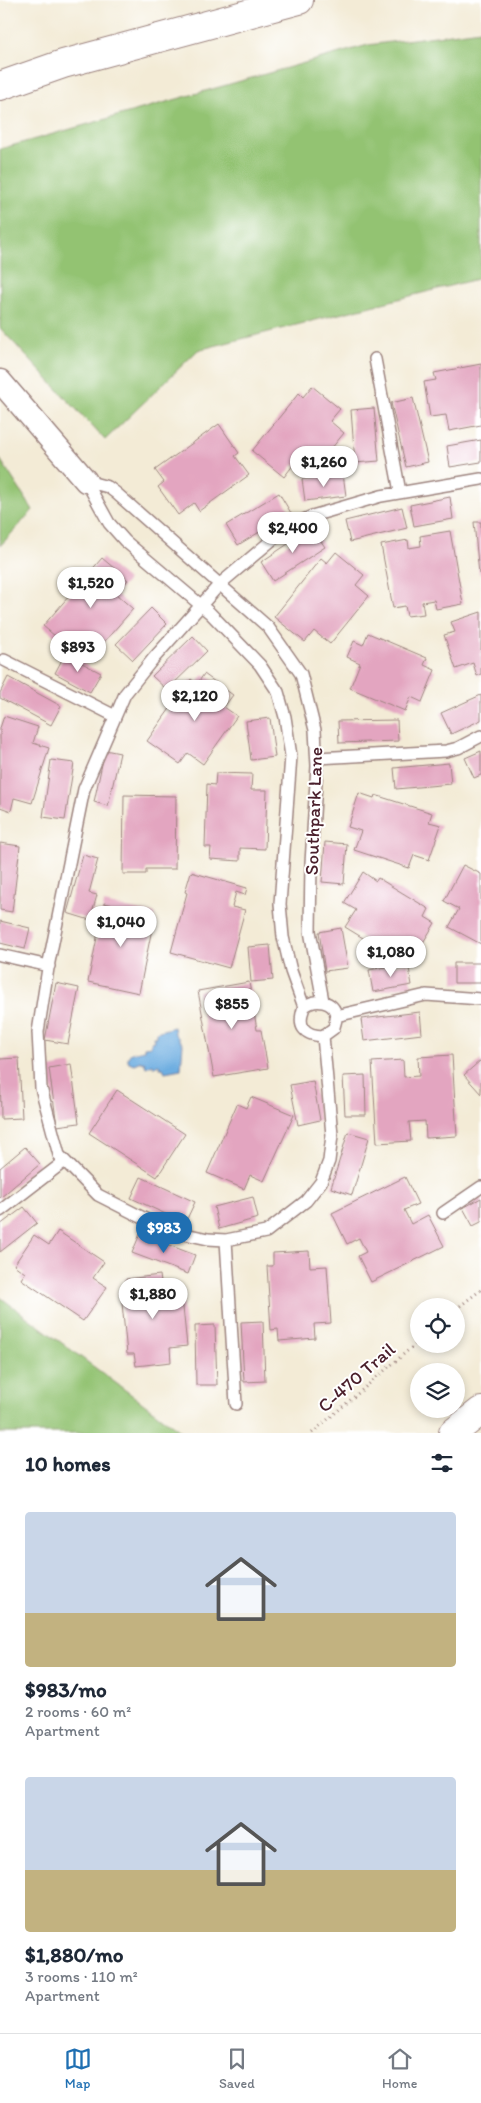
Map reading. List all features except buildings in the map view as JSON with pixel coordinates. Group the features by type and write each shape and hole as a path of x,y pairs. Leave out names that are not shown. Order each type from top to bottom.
{"main road":[{"path":"0,86 63,64 299,0"},
{"path":"453,1433 481,1411"}],"street":[{"name":"Southpark Lane","path":"0,381 86,481"}],"lane":[{"path":"375,359 400,492"},
{"path":"304,1007 309,1003 322,1001 332,1006 336,1016 334,1028 323,1036 332,1135 329,1161 322,1182 306,1201 266,1232 226,1240 208,1240 168,1230 98,1195 59,1155 41,1088 38,1032 84,789 125,694 220,584 285,530 312,516 381,496 481,479"},
{"name":"Southpark Lane","path":"86,481 108,487 116,493 268,627 300,674 315,730 317,758 310,931 322,1001"},
{"name":"Southpark Lane","path":"86,481 109,523 125,542 200,605 260,665 278,692 285,717 291,756 280,904 283,937 289,963 304,1007 300,1018 303,1028 312,1036 323,1036"},
{"path":"4,660 115,716"},
{"path":"317,758 446,751 458,748 481,736"},
{"path":"0,955 49,966"},
{"path":"336,1016 426,995 481,998"},
{"path":"0,1211 65,1161"},
{"path":"443,1214 481,1187"},
{"path":"226,1240 236,1404"}],"path":[{"path":"465,1302 481,1290"},
{"name":"C-470 Trail","path":"312,1433 410,1349"}],"green space":[{"path":"481,30 481,278 198,350 105,440 0,328 0,149 368,45"},
{"path":"0,459 33,510 0,546"},
{"path":"0,1297 183,1433 0,1433"}],"water":[{"path":"174,1027 175,1034 183,1044 181,1069 165,1072 159,1065 154,1067 153,1064 146,1067 144,1062 141,1063 141,1061 134,1064 128,1062 128,1057 131,1053 151,1046 151,1042 154,1041 153,1037 156,1037 156,1032"}]}
